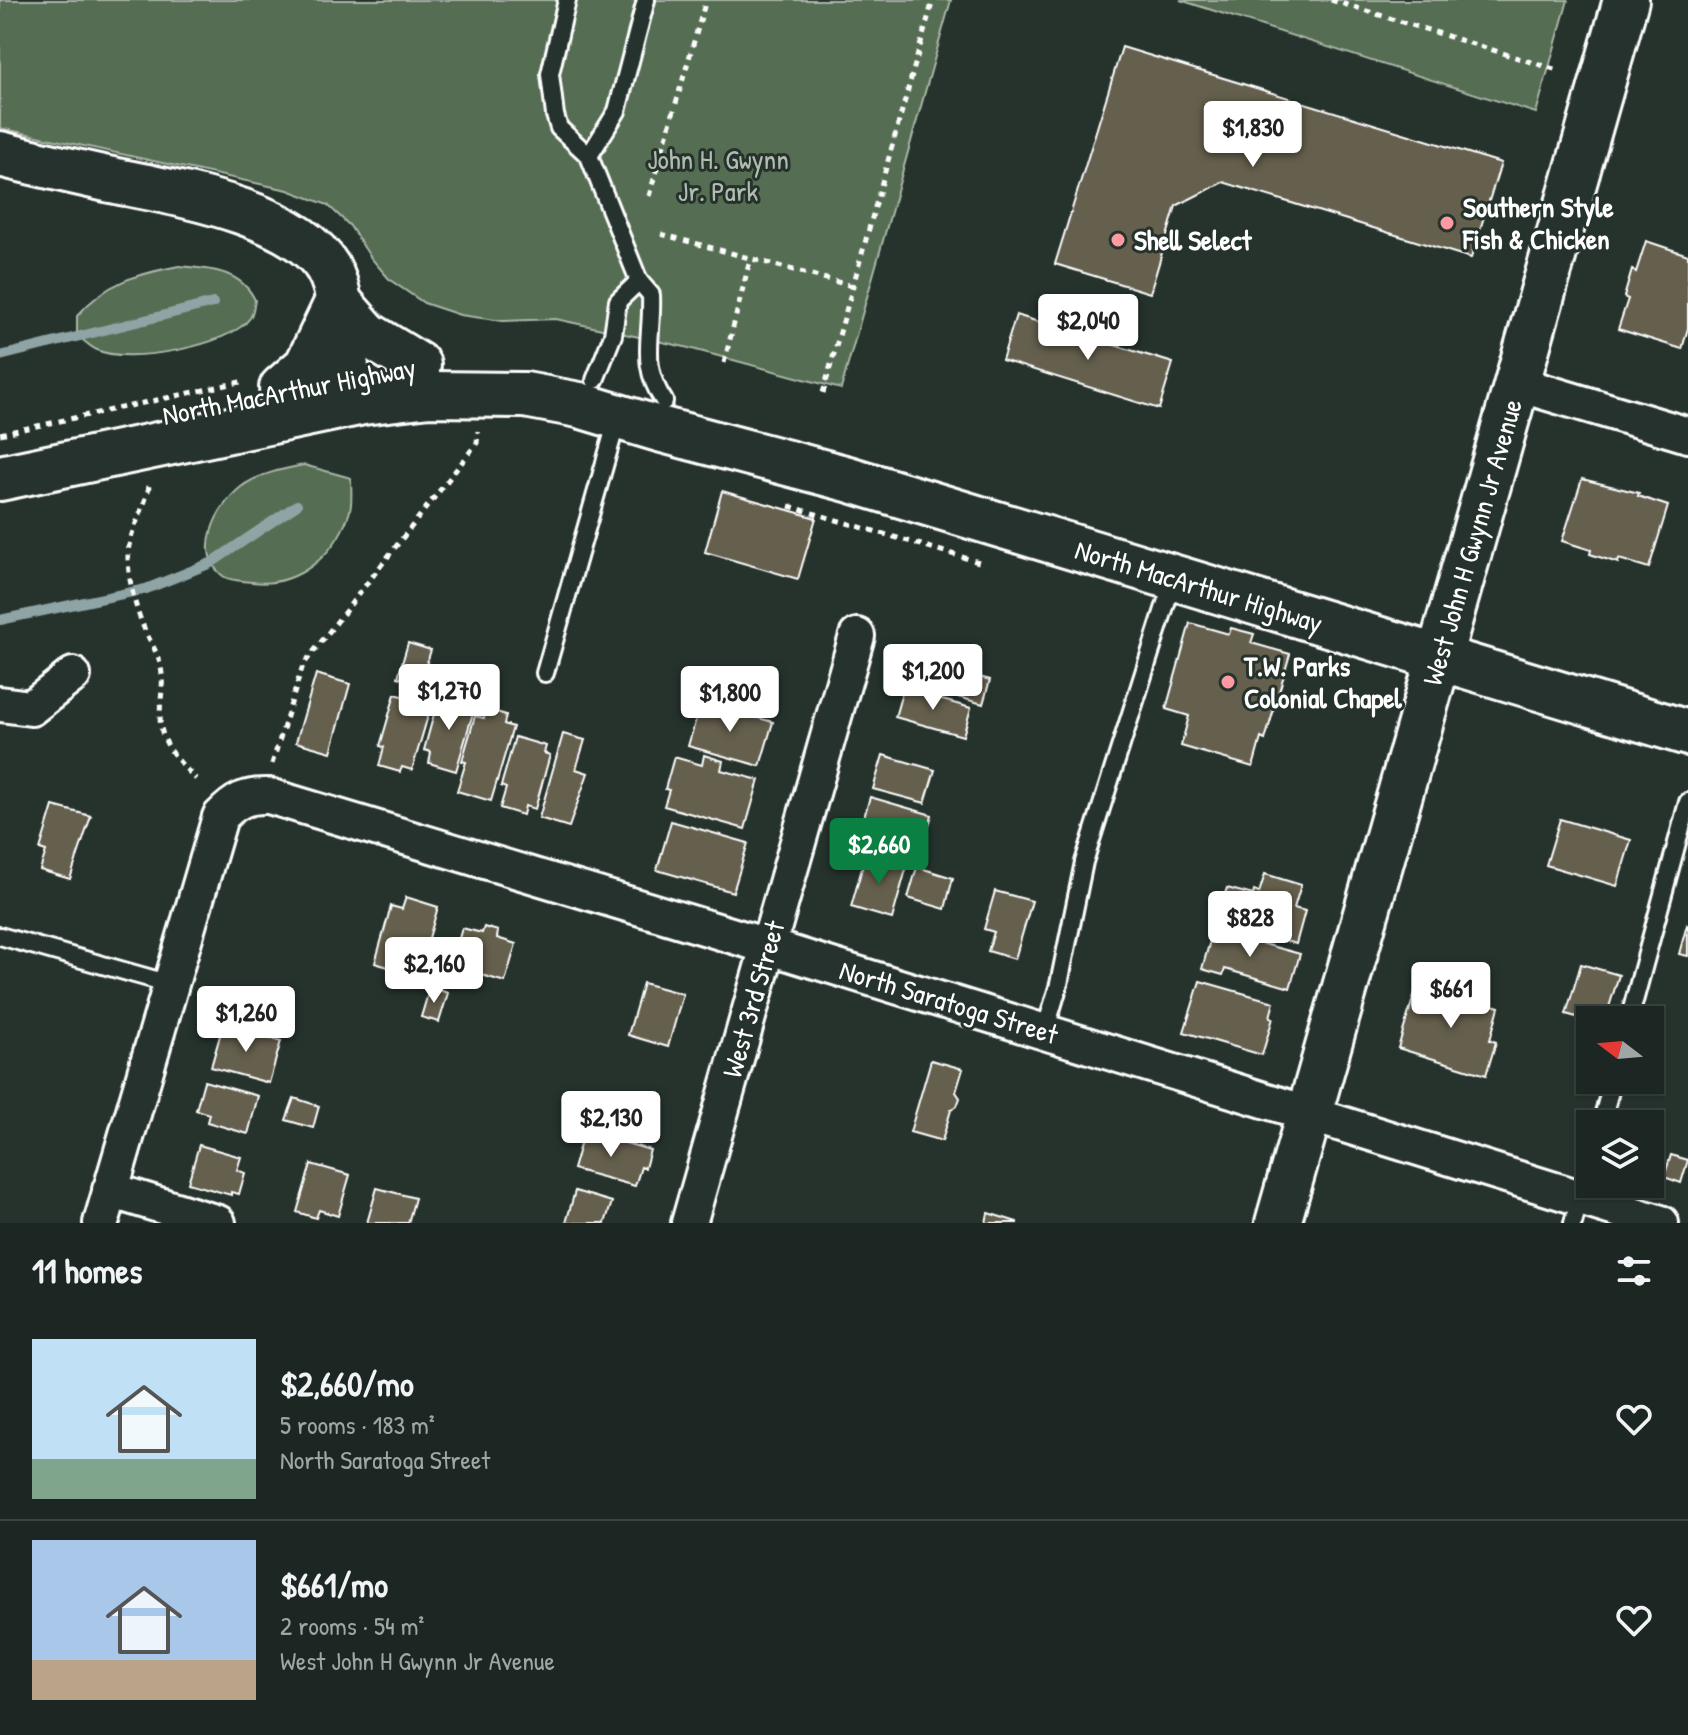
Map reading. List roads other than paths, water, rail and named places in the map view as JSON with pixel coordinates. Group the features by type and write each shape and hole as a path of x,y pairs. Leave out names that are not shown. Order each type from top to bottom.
{"main road":[{"name":"West John H Gwynn Jr Avenue","path":"1278,1223 1626,0"},
{"path":"0,154 193,197 251,215 296,238 325,264 335,286 347,375"},
{"path":"338,301 367,334 418,365"},
{"path":"286,386 307,366 338,301"},
{"name":"North MacArthur Highway","path":"0,449 286,386 418,365 476,362 523,366 595,380 664,401 815,462 848,479"},
{"name":"North MacArthur Highway","path":"0,478 323,410 411,396 466,393 525,395 618,416 848,479 1688,733"}],"street":[{"path":"1518,384 1688,435"},
{"name":"West 3rd Street","path":"689,1223 857,636"},
{"path":"0,704 31,708 73,675"},
{"name":"North Saratoga Street","path":"170,984 220,817 235,801 269,796 1309,1113 1577,1210 1661,1223"},
{"path":"101,1223 170,984"},
{"path":"110,1190 218,1223"}],"lane":[{"path":"567,0 552,60 550,88 559,128 589,156 639,281 651,295 648,365 652,381 664,401"},
{"path":"589,156 617,111 646,0"},
{"path":"595,380 613,335 618,301 639,281"},
{"path":"545,673 618,416"},
{"path":"1045,1031 1059,984 1084,862 1173,579"},
{"path":"1633,1006 1688,802"},
{"path":"0,936 170,984"}],"waterway":[{"path":"0,356 213,303"},
{"path":"0,620 146,589 211,563 297,505"}],"place":[{"name":"Southern Style Fish & Chicken","path":"1447,223"},
{"name":"Shell Select","path":"1118,240"},
{"name":"T.W. Parks Colonial Chapel","path":"1228,682"}],"park label":[{"name":"John H. Gwynn Jr. Park","path":"718,175"}]}
